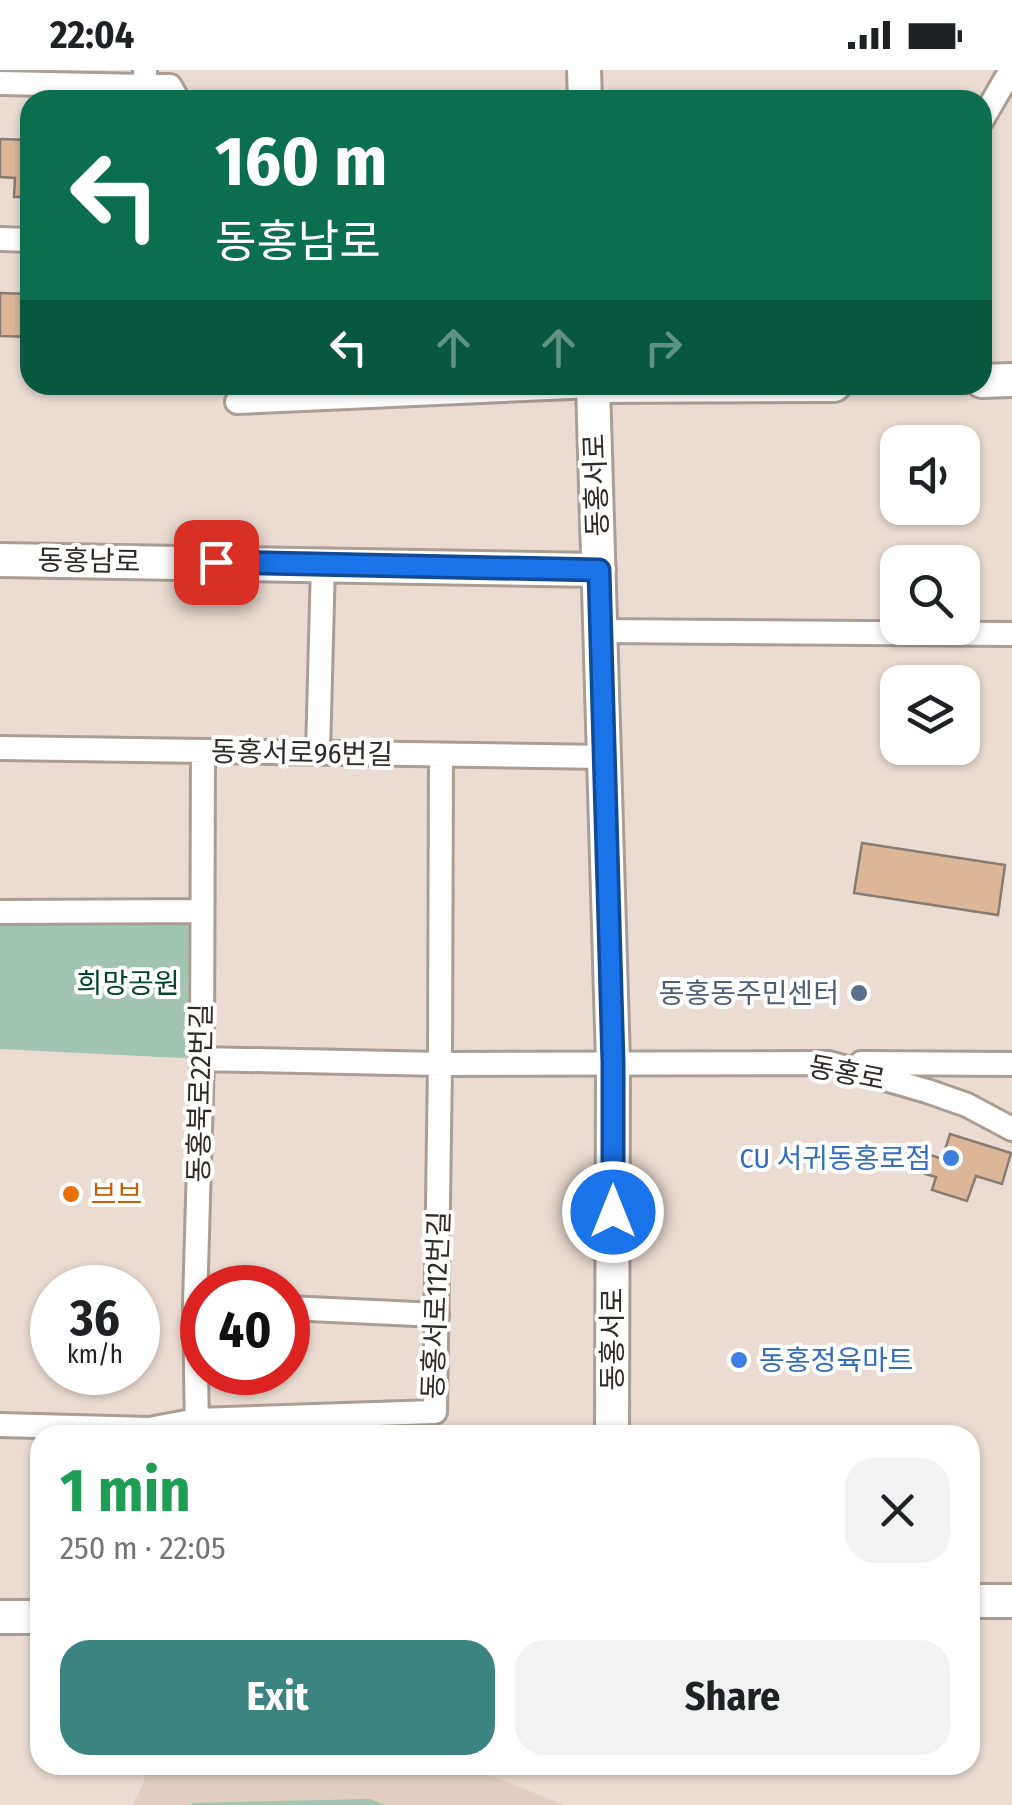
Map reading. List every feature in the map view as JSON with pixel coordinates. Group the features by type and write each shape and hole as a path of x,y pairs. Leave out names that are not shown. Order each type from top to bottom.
{"street":[{"path":"992,103 1011,70"},
{"path":"0,82 145,78 172,90"},
{"path":"237,402 393,395"},
{"name":"동홍서로","path":"593,395 613,1063 612,1425"},
{"name":"동홍남로","path":"0,560 599,570"},
{"path":"318,754 324,564"},
{"path":"601,631 1012,634"},
{"name":"동홍서로96번길","path":"0,748 604,757"},
{"name":"동홍북로22번길","path":"199,1265 203,752"},
{"path":"440,1064 441,755"},
{"path":"0,912 202,911"},
{"path":"202,1059 613,1063"},
{"name":"동홍로","path":"613,1063 829,1064 927,1090 1012,1129"},
{"name":"동홍서로112번길","path":"229,1425 435,1412 440,1064"},
{"path":"829,1064 1012,1064"},
{"path":"310,1309 437,1315"},
{"name":"동홍북로22번길","path":"197,1425 198,1395"},
{"name":"동홍서로112번길","path":"0,1426 30,1427"},
{"path":"980,1601 1012,1600"},
{"path":"0,1617 30,1617"}],"shaded area":[{"path":"145,1775 490,1775 564,1805 132,1805"}],"green space":[{"name":"희망공원","path":"202,911 202,1059 0,1049 0,912"},
{"path":"370,1799 385,1805 190,1805 192,1803"}],"building":[{"path":"0,139 20,140 20,197 14,197 15,178 0,177"},
{"path":"0,293 20,294 20,337 0,336"},
{"path":"862,843 1005,865 998,915 854,893"},
{"path":"950,1134 1011,1153 1002,1184 976,1176 967,1201 932,1190 936,1177 925,1174 931,1155 942,1159"}],"place":[{"name":"동홍동주민센터","path":"859,993"},
{"name":"CU 서귀동홍로점","path":"951,1158"},
{"name":"브브","path":"71,1194"},
{"name":"동홍정육마트","path":"739,1360"}],"route":[{"path":"216,562 599,570 613,1063 613,1212"}]}
